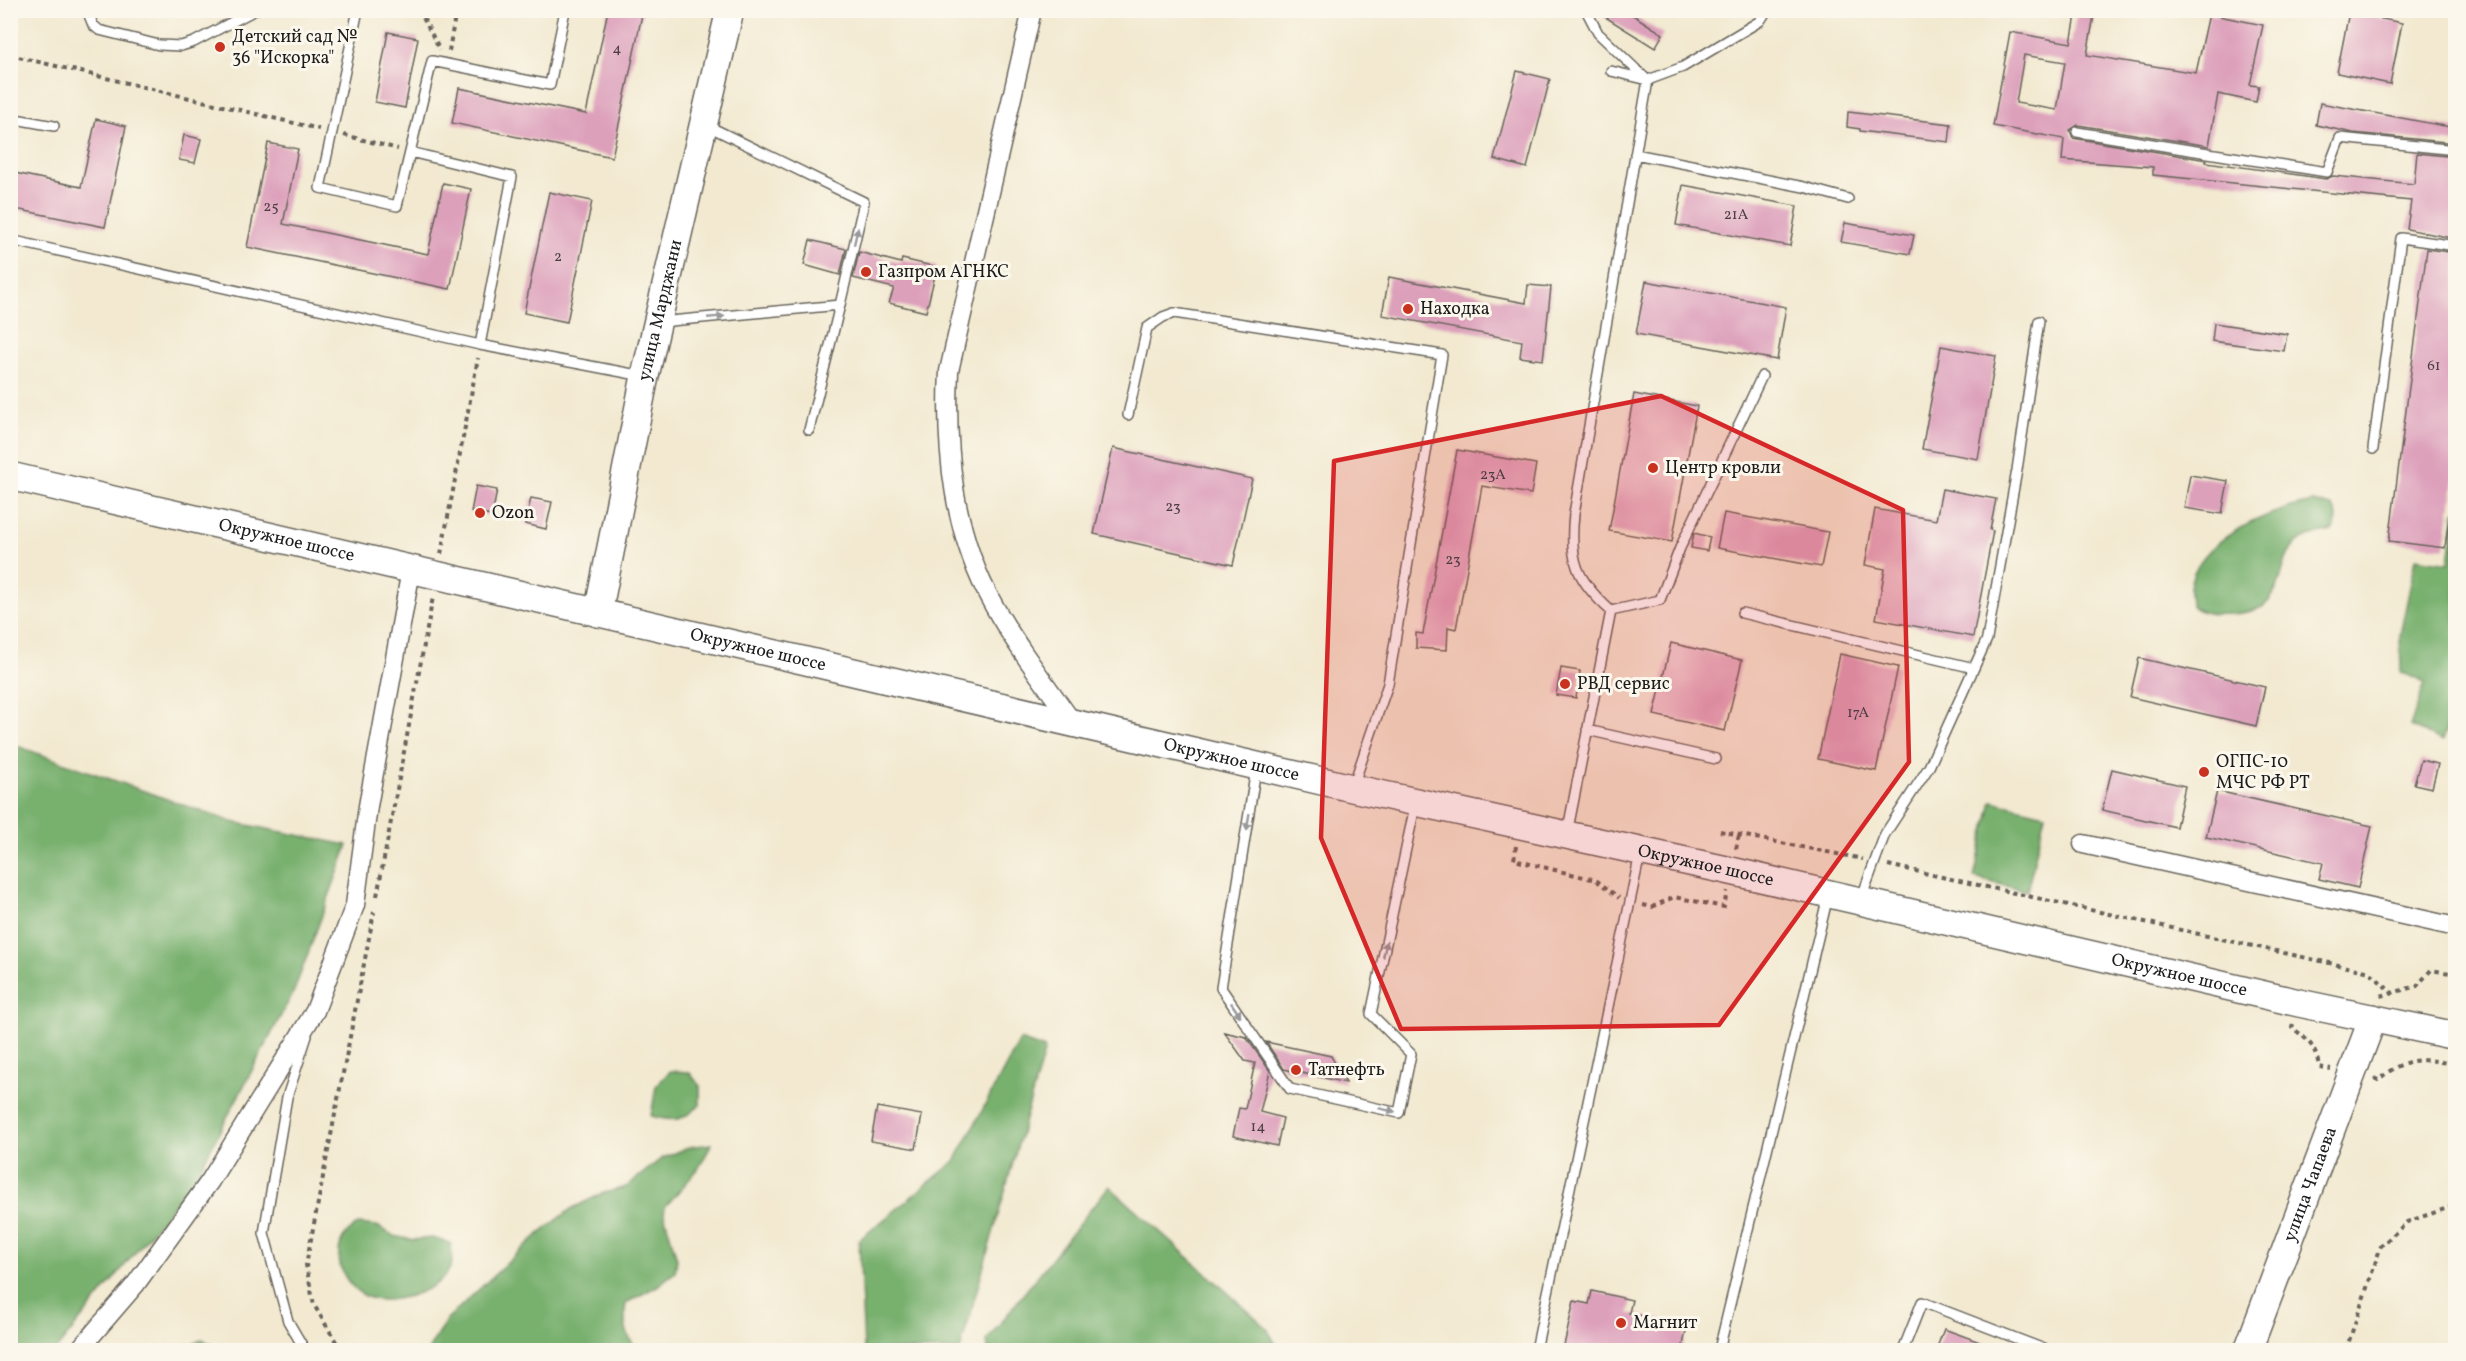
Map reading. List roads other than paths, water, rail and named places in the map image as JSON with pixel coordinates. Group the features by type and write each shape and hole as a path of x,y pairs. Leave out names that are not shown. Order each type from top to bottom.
{"street":[{"name":"улица Марджани","path":"598,613 645,376 730,10"},
{"path":"1032,10 949,371 946,427 952,485 966,542 993,604 1073,723"},
{"name":"Окружное шоссе","path":"10,476 1257,764 1352,788 2373,1018 2455,1032"},
{"path":"80,1350 135,1285 210,1181 315,1011 356,905 368,807 411,570"},
{"path":"2083,844 2456,927"},
{"name":"улица Чапаева","path":"2248,1350 2373,1018"}],"lane":[{"path":"87,10 87,17 99,30 170,47 194,42 255,10"},
{"path":"358,10 320,188 397,206 432,61 550,85 565,10"},
{"path":"1586,10 1598,33 1648,80"},
{"path":"1611,71 1648,80 1683,67 1760,21 1767,10"},
{"path":"1611,610 1589,591 1581,577 1572,538 1648,80"},
{"path":"10,118 54,126"},
{"path":"704,124 864,202 809,430"},
{"path":"2077,132 2327,172 2340,138 2456,150"},
{"path":"410,152 512,177 480,345"},
{"path":"1635,154 1804,187 1848,199"},
{"path":"2373,450 2401,238 2456,246"},
{"path":"10,240 480,345 645,376"},
{"path":"658,322 840,305"},
{"path":"1128,415 1147,328 1163,317 1174,313 1442,355 1388,684 1352,788"},
{"path":"1860,901 1885,834 1929,767 1987,639 2017,470 2039,321"},
{"path":"1611,610 1660,600 1680,548 1762,376"},
{"path":"1567,836 1611,610"},
{"path":"1742,613 1974,668"},
{"path":"1587,730 1716,759"},
{"path":"1257,764 1221,988 1290,1089 1399,1113 1411,1054 1371,1014 1416,802"},
{"path":"1536,1350 1641,852"},
{"path":"1719,1350 1829,894"},
{"path":"305,1350 288,1321 264,1233 287,1097 315,1011"},
{"path":"1903,1350 1922,1302 2045,1350"}],"place":[{"name":"Детский сад № 36 \"Искорка\"","path":"220,47"},
{"name":"Газпром АГНКС","path":"866,272"},
{"name":"Находка","path":"1408,309"},
{"name":"Центр кровли","path":"1653,468"},
{"name":"Ozon","path":"480,513"},
{"name":"РВД сервис","path":"1565,684"},
{"name":"ОГПС-10 МЧС РФ РТ","path":"2204,772"},
{"name":"Татнефть","path":"1296,1070"},
{"name":"Магнит","path":"1621,1323"}]}
